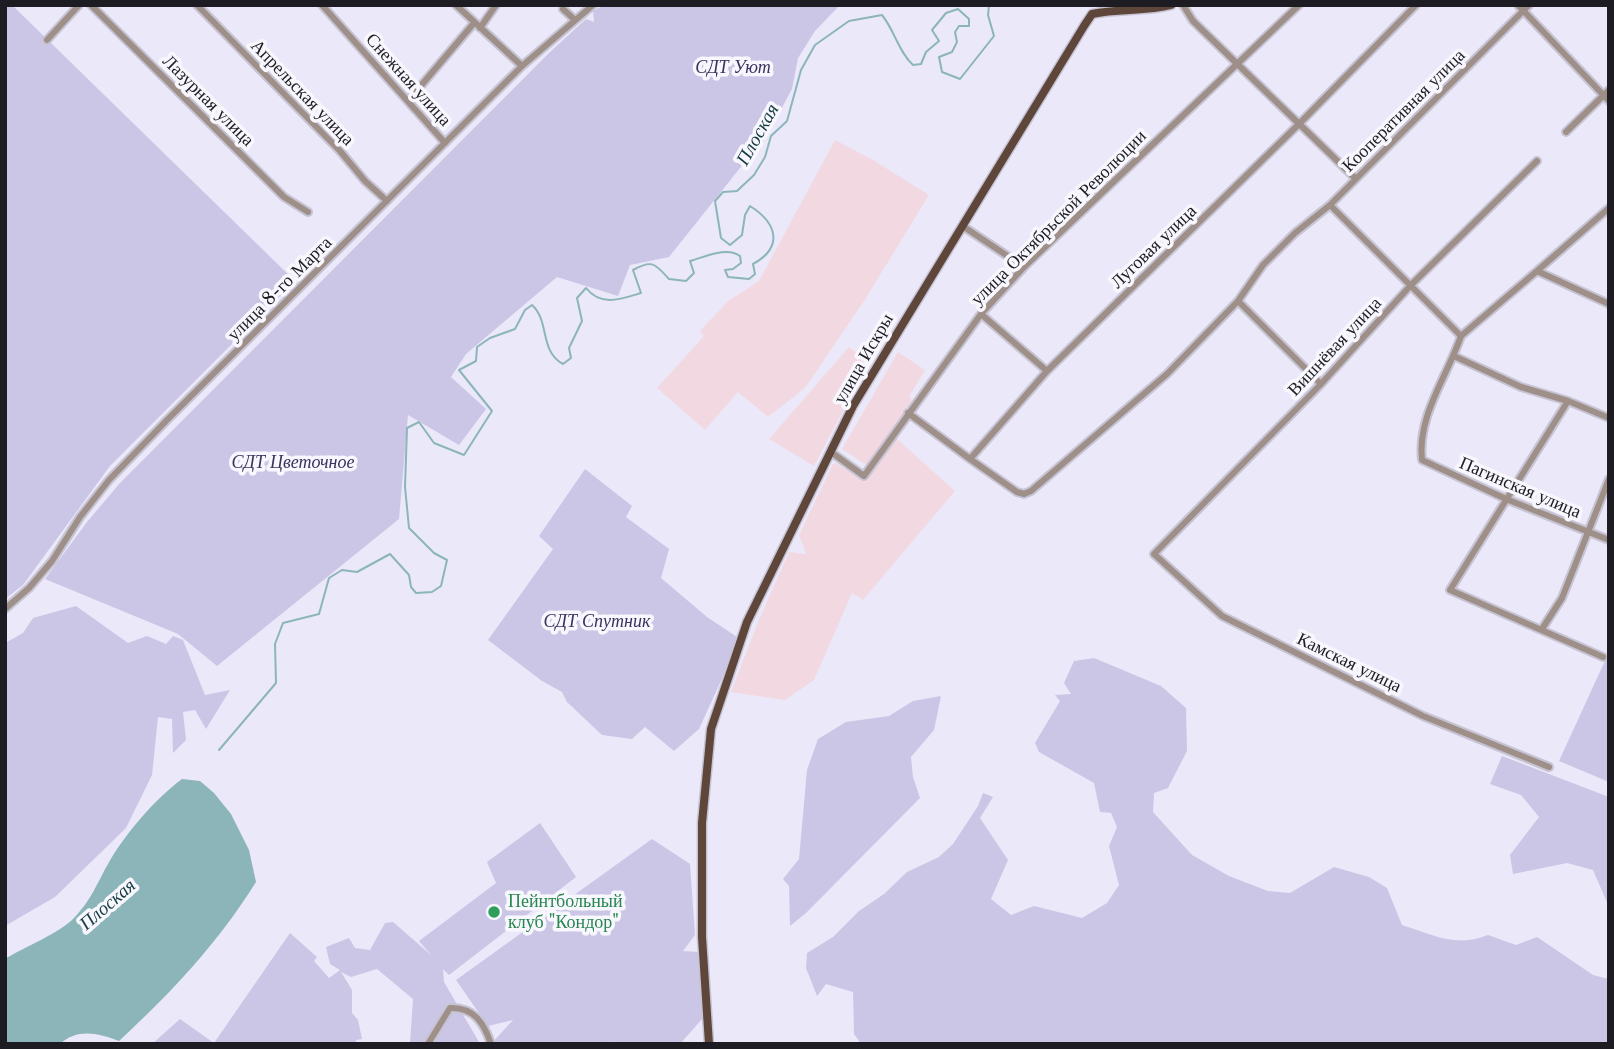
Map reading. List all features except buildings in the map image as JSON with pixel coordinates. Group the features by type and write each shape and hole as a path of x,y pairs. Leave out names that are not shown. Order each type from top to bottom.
{"main road":[{"path":"1094,10 1151,9 1171,5"},
{"name":"улица Искры","path":"709,1044 702,937 702,822 711,729 747,622 853,406 964,228 1094,10"}],"street":[{"path":"47,40 79,5"},
{"name":"Лазурная улица","path":"92,5 284,197 308,212"},
{"name":"Апрельская улица","path":"197,5 387,201"},
{"name":"Снежная улица","path":"322,5 446,143"},
{"path":"456,5 522,66"},
{"path":"408,101 496,5"},
{"path":"1183,5 1193,21 1356,179"},
{"name":"улица Октябрьской Революции","path":"831,452 864,476 981,314 1024,267 1299,5"},
{"name":"Луговая улица","path":"970,459 1047,371 1298,125 1416,5"},
{"name":"улица 8-го Марта","path":"5,609 29,588 52,561 80,517 109,480 522,66 587,7"},
{"path":"1524,7 1607,95 1566,132"},
{"name":"Кооперативная улица","path":"970,459 1017,492 1024,494 1031,491 1167,374 1238,301 1263,265 1295,233 1330,205 1524,7"},
{"path":"563,9 575,20"},
{"name":"Вишнёвая улица","path":"1154,554 1321,384 1411,285 1537,161"},
{"path":"1330,205 1461,336"},
{"path":"1609,208 1461,336 1454,356 1521,387 1568,401 1609,418"},
{"path":"964,228 1024,267"},
{"path":"1537,271 1609,304"},
{"path":"1238,301 1321,384"},
{"path":"981,314 1047,371"},
{"name":"Пагинская улица","path":"1454,356 1424,426 1420,447 1422,460 1506,499 1609,540"},
{"path":"1568,401 1451,590 1603,657"},
{"path":"908,413 970,459"},
{"path":"1542,629 1562,598 1609,479"},
{"name":"Камская улица","path":"1154,554 1222,615 1423,716 1549,767"},
{"path":"428,1044 450,1008 463,1007 481,1020 491,1044"}],"shaded area":[{"path":"835,140 929,195 866,298 805,388 768,417 738,392 705,430 657,388 704,336 700,331 728,301 759,281"},
{"path":"849,347 869,361 814,466 769,439"},
{"path":"898,352 925,370 909,397 912,400 868,466 842,449"},
{"path":"896,438 955,491 863,600 852,593 814,680 785,700 731,692 789,552 806,554 799,535 833,464 836,463 865,482"}],"green space":[{"path":"5,5 12,5 295,281 110,466 23,585 5,599"},
{"name":"СДТ Цветочное","path":"604,5 840,5 815,31 798,58 792,89 763,143 669,257 630,265 618,296 557,277 466,354 451,377 486,409 459,445 408,415 399,519 217,666 178,634 45,579 120,483 550,52 586,19 594,22 593,11"},
{"name":"СДТ Спутник","path":"585,469 632,506 626,517 669,549 661,578 707,617 740,639 699,729 674,751 645,727 632,739 602,735 567,702 562,692 542,681 488,640 553,549 539,536"},
{"path":"76,606 128,643 147,636 166,644 173,636 183,640 205,695 230,690 206,729 195,710 183,712 186,740 173,753 172,719 158,717 152,775 126,828 55,897 5,926 5,643 23,633 33,618"},
{"path":"1609,652 1609,782 1559,761"},
{"path":"1094,658 1161,686 1186,708 1187,751 1168,788 1154,793 1153,812 1192,855 1229,876 1268,891 1290,893 1334,867 1369,877 1387,888 1402,925 1445,939 1476,939 1488,935 1516,945 1537,937 1593,975 1609,979 1609,1044 861,1044 854,1034 853,992 826,984 817,996 806,968 807,953 833,937 859,911 884,894 907,872 939,857 953,844 978,806 983,793 993,797 980,818 1008,860 991,899 1011,915 1034,906 1082,918 1107,903 1119,885 1109,846 1117,827 1111,813 1100,812 1094,783 1039,752 1035,743 1060,701 1055,695 1071,694 1064,683 1074,661"},
{"path":"941,696 934,730 911,757 913,777 920,798 790,926 789,886 783,879 799,859 807,770 818,739 846,722 889,716 913,701"},
{"path":"1502,756 1609,797 1609,907 1593,870 1567,863 1513,874 1510,855 1539,817 1521,795 1490,784"},
{"path":"540,823 576,877 449,975 443,969 444,982 482,1044 410,1044 413,999 377,969 351,977 341,972 352,990 352,1013 358,1020 362,1039 356,1040 356,1044 152,1044 180,1019 214,1043 290,933 317,957 314,961 329,978 340,970 330,964 326,947 349,938 355,948 370,950 385,923 393,922 431,955 419,941 496,883 487,862"},
{"path":"652,839 690,864 695,935 683,951 699,952 703,1018 680,1044 611,1044 610,1041 608,1044 491,1044 513,1020 488,1026 456,980"}],"water":[{"path":"182,779 200,781 214,793 231,814 249,850 256,882 241,905 193,966 119,1041 81,1034 60,1044 5,1044 5,959 74,918 90,898 132,829 162,796"}],"waterway":[{"name":"Плоская","path":"219,750 276,683 275,644 283,623 319,614 329,578 342,570 357,572 390,554 409,575 411,587 416,593 432,592 441,586 447,560 434,553 409,528 405,487 407,428 419,422 434,443 464,455 492,411 459,370 476,361 477,347 490,338 515,329 525,310 532,305 541,319 551,352 563,364 571,358 569,348 582,321 577,298 586,288 605,300 641,293 633,270 645,265 657,267 669,279 686,281 694,273 690,261 729,252 740,256 741,263 733,269 725,270 728,277 749,279 755,274 753,264 763,257 773,243 771,227 750,206 745,215 742,235 730,245 721,238 715,201 723,192 737,191 754,175 765,157 771,136 787,121 801,70 815,45 849,21 882,15 908,59 913,65 921,64 926,52 939,41 932,30 946,13 958,9 969,19 969,26 959,26 955,32 957,42 952,52 939,57 942,72 960,79 994,36 988,15 989,5"}],"place":[{"name":"Пейнтбольный клуб \"Кондор\"","path":"494,912"}],"park label":[{"name":"СДТ Уют","path":"733,68"}]}
